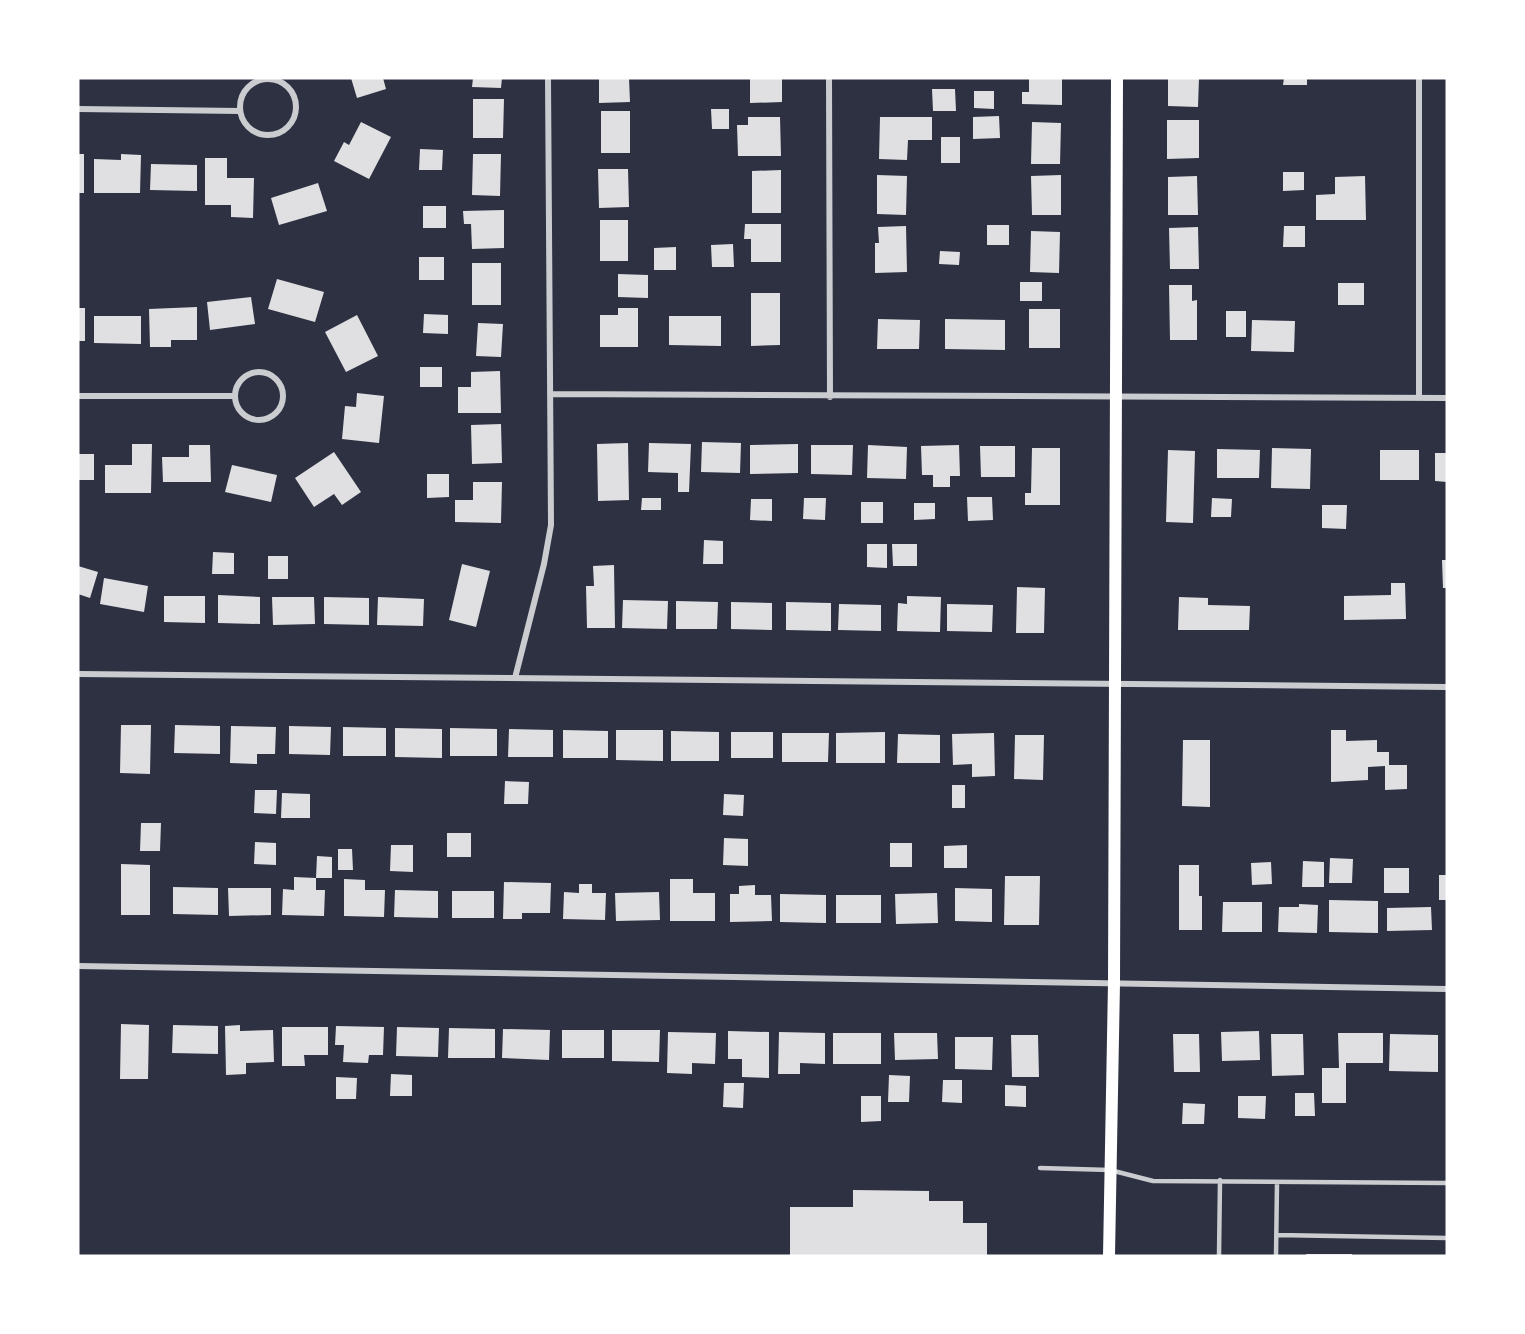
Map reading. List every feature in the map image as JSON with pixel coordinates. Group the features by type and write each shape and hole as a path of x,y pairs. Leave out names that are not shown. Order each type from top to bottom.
{"main road":[{"path":"1109,1256 1114,983 1117,78"}],"street":[{"path":"268,78 281,81 289,87 295,97 297,107 294,119 288,127 278,134 268,135 250,129 240,111 242,95 248,87 258,80 268,78"},
{"path":"515,678 544,564 550,525 548,78"},
{"path":"829,78 830,397"},
{"path":"1419,78 1419,398"},
{"path":"78,109 240,111"},
{"path":"260,372 274,377 280,383 283,398 276,412 270,417 254,419 241,411 236,396 236,389 246,376 260,372"},
{"path":"550,394 1447,398"},
{"path":"78,396 236,396"},
{"path":"78,674 1447,687"},
{"path":"78,966 1447,989"}],"lane":[{"path":"1040,1168 1110,1170 1153,1181 1447,1183"},
{"path":"1219,1256 1220,1180"},
{"path":"1276,1256 1277,1183"},
{"path":"1277,1235 1447,1238"}],"building":[{"path":"351,78 383,78 386,89 357,98"},
{"path":"473,78 502,78 501,88 472,87"},
{"path":"599,78 629,78 630,102 599,103"},
{"path":"750,78 782,78 782,102 750,103"},
{"path":"1029,78 1062,78 1062,105 1022,104 1022,92 1029,92"},
{"path":"1168,78 1199,78 1198,107 1168,106"},
{"path":"1284,78 1307,78 1307,85 1283,85"},
{"path":"932,89 955,89 956,111 933,111"},
{"path":"974,91 994,91 994,109 974,108"},
{"path":"473,99 504,99 503,138 473,138"},
{"path":"711,109 729,109 729,129 712,129"},
{"path":"601,111 630,111 630,153 601,153"},
{"path":"999,116 1000,138 973,139 973,117"},
{"path":"748,117 780,117 781,156 738,156 737,125 748,125"},
{"path":"880,117 932,117 932,140 908,140 907,160 879,159"},
{"path":"1167,120 1199,120 1199,158 1167,159"},
{"path":"361,122 391,137 369,179 334,161 344,142 349,145"},
{"path":"1032,122 1061,123 1060,164 1031,164"},
{"path":"941,137 960,137 960,163 941,163"},
{"path":"420,149 443,150 442,170 419,170"},
{"path":"78,154 84,154 84,193 78,193"},
{"path":"121,154 141,155 140,193 94,193 94,159 121,160"},
{"path":"473,154 501,154 500,196 472,195"},
{"path":"205,158 227,158 227,178 254,178 253,218 231,217 231,205 205,205"},
{"path":"151,164 197,165 197,191 150,190"},
{"path":"598,169 628,169 629,207 599,208"},
{"path":"781,170 781,213 752,213 752,171"},
{"path":"1283,172 1304,172 1304,190 1283,191"},
{"path":"877,175 907,176 906,215 877,214"},
{"path":"1061,175 1061,215 1032,215 1031,176"},
{"path":"1197,176 1198,215 1168,215 1168,177"},
{"path":"1365,176 1366,220 1316,220 1316,195 1335,194 1335,177"},
{"path":"318,183 327,211 279,225 271,198"},
{"path":"423,206 446,206 446,228 423,228"},
{"path":"504,210 504,248 472,249 471,224 464,224 463,211"},
{"path":"600,220 628,220 628,261 600,261"},
{"path":"745,224 781,224 781,262 751,262 751,239 744,239"},
{"path":"987,225 1009,225 1009,245 987,245"},
{"path":"906,226 907,272 875,273 875,243 879,243 878,227"},
{"path":"1284,226 1305,226 1305,247 1283,247"},
{"path":"1198,227 1199,269 1170,269 1169,228"},
{"path":"1031,231 1060,232 1059,273 1030,272"},
{"path":"733,244 734,267 712,267 711,245"},
{"path":"676,247 676,270 654,270 654,248"},
{"path":"940,251 960,252 959,265 939,264"},
{"path":"419,257 444,257 444,280 419,280"},
{"path":"472,263 501,263 501,305 472,305"},
{"path":"618,274 648,275 648,298 618,297"},
{"path":"277,279 324,292 315,322 268,309"},
{"path":"1020,282 1042,282 1042,301 1020,301"},
{"path":"1338,283 1364,283 1364,305 1338,305"},
{"path":"1169,285 1192,285 1192,301 1197,300 1197,340 1170,340"},
{"path":"751,293 780,293 780,345 751,346"},
{"path":"251,297 255,324 210,330 207,302"},
{"path":"197,307 197,340 171,340 171,347 150,347 149,309"},
{"path":"78,308 85,308 85,341 78,341"},
{"path":"618,308 638,308 638,347 600,347 600,315 618,315"},
{"path":"1029,309 1060,309 1060,348 1029,348"},
{"path":"1226,311 1246,311 1246,337 1226,337"},
{"path":"424,314 448,315 448,334 423,333"},
{"path":"357,315 378,356 346,372 325,332"},
{"path":"94,316 141,316 141,344 94,343"},
{"path":"669,316 721,316 721,346 669,345"},
{"path":"878,319 920,320 919,349 877,349"},
{"path":"945,319 1005,320 1005,350 945,349"},
{"path":"1252,320 1295,321 1294,352 1251,351"},
{"path":"478,323 503,324 501,357 476,356"},
{"path":"420,367 442,367 442,387 420,387"},
{"path":"500,371 501,413 458,413 458,387 471,387 471,372"},
{"path":"357,393 384,396 379,443 342,439 345,406 356,407"},
{"path":"501,424 502,463 472,464 471,425"},
{"path":"702,442 741,443 740,473 701,472"},
{"path":"628,443 629,500 598,501 597,444"},
{"path":"649,443 691,444 689,492 678,492 678,473 648,472"},
{"path":"132,444 152,444 151,493 105,493 105,465 132,465"},
{"path":"798,444 798,473 750,474 750,445"},
{"path":"189,445 210,445 211,482 163,482 162,457 189,457"},
{"path":"811,445 853,445 852,475 811,474"},
{"path":"868,445 907,447 906,479 867,478"},
{"path":"959,445 960,476 950,476 950,487 933,487 933,475 922,475 921,446"},
{"path":"980,446 1015,446 1015,477 981,477"},
{"path":"1032,448 1060,448 1060,505 1025,505 1025,493 1031,493"},
{"path":"1272,448 1311,449 1310,489 1271,488"},
{"path":"1217,449 1260,450 1259,478 1217,478"},
{"path":"1168,450 1195,451 1193,523 1166,522"},
{"path":"1380,450 1419,450 1419,480 1380,480"},
{"path":"334,452 361,492 342,505 334,494 314,507 295,478"},
{"path":"1435,453 1447,453 1447,482 1435,481"},
{"path":"78,454 94,454 94,480 78,480"},
{"path":"232,465 277,475 271,502 225,492"},
{"path":"427,474 449,474 449,497 427,498"},
{"path":"473,482 502,482 501,523 455,522 455,500 473,500"},
{"path":"967,497 992,497 993,520 968,521"},
{"path":"642,498 661,498 661,510 641,510"},
{"path":"804,498 826,498 825,520 803,519"},
{"path":"1212,498 1232,499 1231,517 1211,517"},
{"path":"751,499 772,499 772,521 750,520"},
{"path":"861,502 883,502 883,523 861,523"},
{"path":"914,503 935,503 935,519 914,520"},
{"path":"1322,505 1347,505 1346,529 1322,528"},
{"path":"704,540 723,541 723,564 703,564"},
{"path":"867,544 887,544 887,568 867,567"},
{"path":"892,544 917,544 917,566 893,566"},
{"path":"213,552 234,553 234,574 212,574"},
{"path":"268,556 288,556 288,579 268,579"},
{"path":"1442,560 1447,560 1447,588 1443,588"},
{"path":"462,564 490,571 476,627 449,620"},
{"path":"614,565 615,628 587,628 586,586 594,586 593,566"},
{"path":"78,566 98,572 90,598 78,594"},
{"path":"104,578 148,586 144,612 100,604"},
{"path":"1391,583 1405,583 1406,619 1344,620 1344,596 1391,595"},
{"path":"1017,587 1045,588 1044,633 1016,633"},
{"path":"218,595 260,597 260,624 218,623"},
{"path":"164,596 205,596 205,623 164,622"},
{"path":"907,596 941,597 940,632 897,631 898,603 907,604"},
{"path":"272,597 314,597 315,624 273,625"},
{"path":"324,597 369,598 369,625 324,624"},
{"path":"378,597 424,599 423,626 377,625"},
{"path":"1179,597 1208,598 1208,605 1250,606 1249,630 1178,630"},
{"path":"623,600 668,601 667,629 622,628"},
{"path":"676,601 718,602 717,629 676,629"},
{"path":"731,602 772,603 772,630 731,629"},
{"path":"786,602 831,603 831,631 786,630"},
{"path":"839,604 881,605 881,631 838,630"},
{"path":"947,604 993,605 992,632 947,631"},
{"path":"121,725 151,725 150,774 120,773"},
{"path":"175,725 220,726 220,754 174,753"},
{"path":"231,726 276,727 275,754 257,754 257,764 230,763"},
{"path":"289,726 331,727 330,755 289,754"},
{"path":"343,727 386,728 386,756 343,756"},
{"path":"395,728 442,729 442,758 395,757"},
{"path":"450,728 497,729 497,756 450,756"},
{"path":"509,729 553,730 553,757 508,757"},
{"path":"563,730 608,731 608,758 563,758"},
{"path":"616,730 663,730 663,761 616,760"},
{"path":"1331,730 1346,730 1346,741 1377,740 1377,752 1389,752 1389,765 1407,765 1407,789 1385,790 1385,766 1368,767 1368,780 1331,782"},
{"path":"671,731 719,732 719,761 671,761"},
{"path":"731,732 773,732 773,758 731,758"},
{"path":"885,732 885,763 836,763 836,733"},
{"path":"782,733 829,733 828,762 782,762"},
{"path":"994,733 995,776 972,777 972,764 953,765 952,734"},
{"path":"898,734 940,735 940,763 897,763"},
{"path":"1015,735 1044,735 1043,780 1014,779"},
{"path":"1183,740 1210,740 1210,807 1182,806"},
{"path":"505,781 529,782 528,804 504,804"},
{"path":"952,785 965,785 965,808 952,808"},
{"path":"255,790 277,790 276,814 254,813"},
{"path":"282,793 310,794 310,818 281,818"},
{"path":"724,794 744,795 743,816 723,815"},
{"path":"141,823 161,823 160,851 140,851"},
{"path":"447,833 471,833 471,857 447,857"},
{"path":"724,838 748,839 748,866 723,865"},
{"path":"255,842 276,843 276,865 254,864"},
{"path":"890,843 912,843 912,867 890,867"},
{"path":"391,845 413,845 413,872 390,871"},
{"path":"967,845 967,868 944,868 944,846"},
{"path":"338,849 352,849 353,870 338,870"},
{"path":"317,856 332,857 332,878 316,878"},
{"path":"1330,858 1353,859 1352,883 1329,883"},
{"path":"1303,861 1324,862 1324,887 1302,887"},
{"path":"1271,862 1272,884 1252,885 1251,863"},
{"path":"121,864 150,865 150,915 121,915"},
{"path":"1179,865 1199,865 1202,930 1179,930"},
{"path":"1384,868 1409,868 1409,893 1384,893"},
{"path":"1439,875 1447,875 1447,900 1439,900"},
{"path":"1005,876 1040,876 1039,925 1004,925"},
{"path":"294,877 316,878 316,890 325,890 324,916 282,915 283,889 294,890"},
{"path":"344,879 365,880 365,890 385,890 384,917 344,916"},
{"path":"670,879 693,879 693,893 715,893 715,921 670,921"},
{"path":"504,882 551,883 550,913 522,913 522,919 503,919"},
{"path":"579,884 592,884 592,893 606,893 605,920 563,919 564,892 579,893"},
{"path":"755,885 755,895 771,895 772,921 730,922 730,894 739,894 739,886"},
{"path":"173,887 218,888 218,915 173,914"},
{"path":"228,888 271,888 271,915 229,916"},
{"path":"955,888 992,889 992,922 955,921"},
{"path":"395,890 438,891 438,918 394,917"},
{"path":"452,891 494,891 494,918 452,918"},
{"path":"659,892 660,920 616,921 615,893"},
{"path":"937,893 938,923 896,924 895,894"},
{"path":"780,894 826,895 826,923 780,922"},
{"path":"836,895 881,895 881,923 836,923"},
{"path":"1329,900 1378,901 1378,933 1329,932"},
{"path":"1223,902 1262,902 1262,932 1222,932"},
{"path":"1299,904 1318,905 1317,933 1278,932 1279,907 1299,907"},
{"path":"1431,907 1432,930 1387,931 1387,908"},
{"path":"121,1024 149,1025 148,1079 120,1079"},
{"path":"173,1025 218,1026 218,1054 172,1053"},
{"path":"240,1025 240,1031 273,1030 274,1062 246,1063 246,1074 226,1075 225,1026"},
{"path":"336,1026 384,1027 383,1055 369,1055 368,1063 343,1062 344,1045 335,1045"},
{"path":"282,1027 328,1027 328,1055 304,1055 305,1066 282,1066"},
{"path":"397,1027 439,1028 438,1057 396,1056"},
{"path":"449,1028 495,1029 495,1058 448,1058"},
{"path":"503,1029 550,1030 549,1060 502,1058"},
{"path":"562,1030 604,1030 604,1058 562,1058"},
{"path":"612,1030 660,1030 659,1062 612,1061"},
{"path":"728,1031 769,1032 769,1078 742,1077 742,1059 728,1059"},
{"path":"1259,1031 1260,1060 1222,1061 1221,1032"},
{"path":"668,1032 716,1033 715,1064 692,1063 692,1074 667,1073"},
{"path":"779,1032 825,1033 825,1064 800,1063 800,1074 778,1074"},
{"path":"833,1033 881,1033 881,1064 833,1064"},
{"path":"894,1033 937,1033 938,1059 895,1060"},
{"path":"1338,1033 1383,1033 1383,1063 1346,1063 1346,1103 1322,1103 1322,1068 1339,1068"},
{"path":"1173,1034 1199,1034 1200,1072 1174,1072"},
{"path":"1271,1034 1303,1034 1304,1075 1272,1076"},
{"path":"1390,1034 1438,1035 1438,1072 1389,1071"},
{"path":"1011,1035 1038,1035 1039,1077 1012,1077"},
{"path":"955,1037 993,1037 992,1070 955,1069"},
{"path":"391,1074 412,1075 412,1096 390,1096"},
{"path":"889,1075 910,1076 909,1102 888,1102"},
{"path":"336,1077 357,1078 356,1099 336,1099"},
{"path":"943,1080 962,1080 962,1103 942,1102"},
{"path":"724,1083 744,1083 743,1108 723,1107"},
{"path":"1005,1085 1026,1086 1026,1107 1005,1106"},
{"path":"1295,1093 1314,1093 1315,1116 1295,1116"},
{"path":"861,1096 881,1096 881,1121 861,1122"},
{"path":"1238,1096 1266,1096 1265,1119 1238,1118"},
{"path":"1183,1103 1205,1104 1204,1124 1182,1124"},
{"path":"853,1190 929,1191 929,1201 963,1201 963,1223 987,1223 987,1256 790,1256 790,1207 853,1207"},
{"path":"1306,1254 1352,1254 1352,1256 1306,1256"}]}
